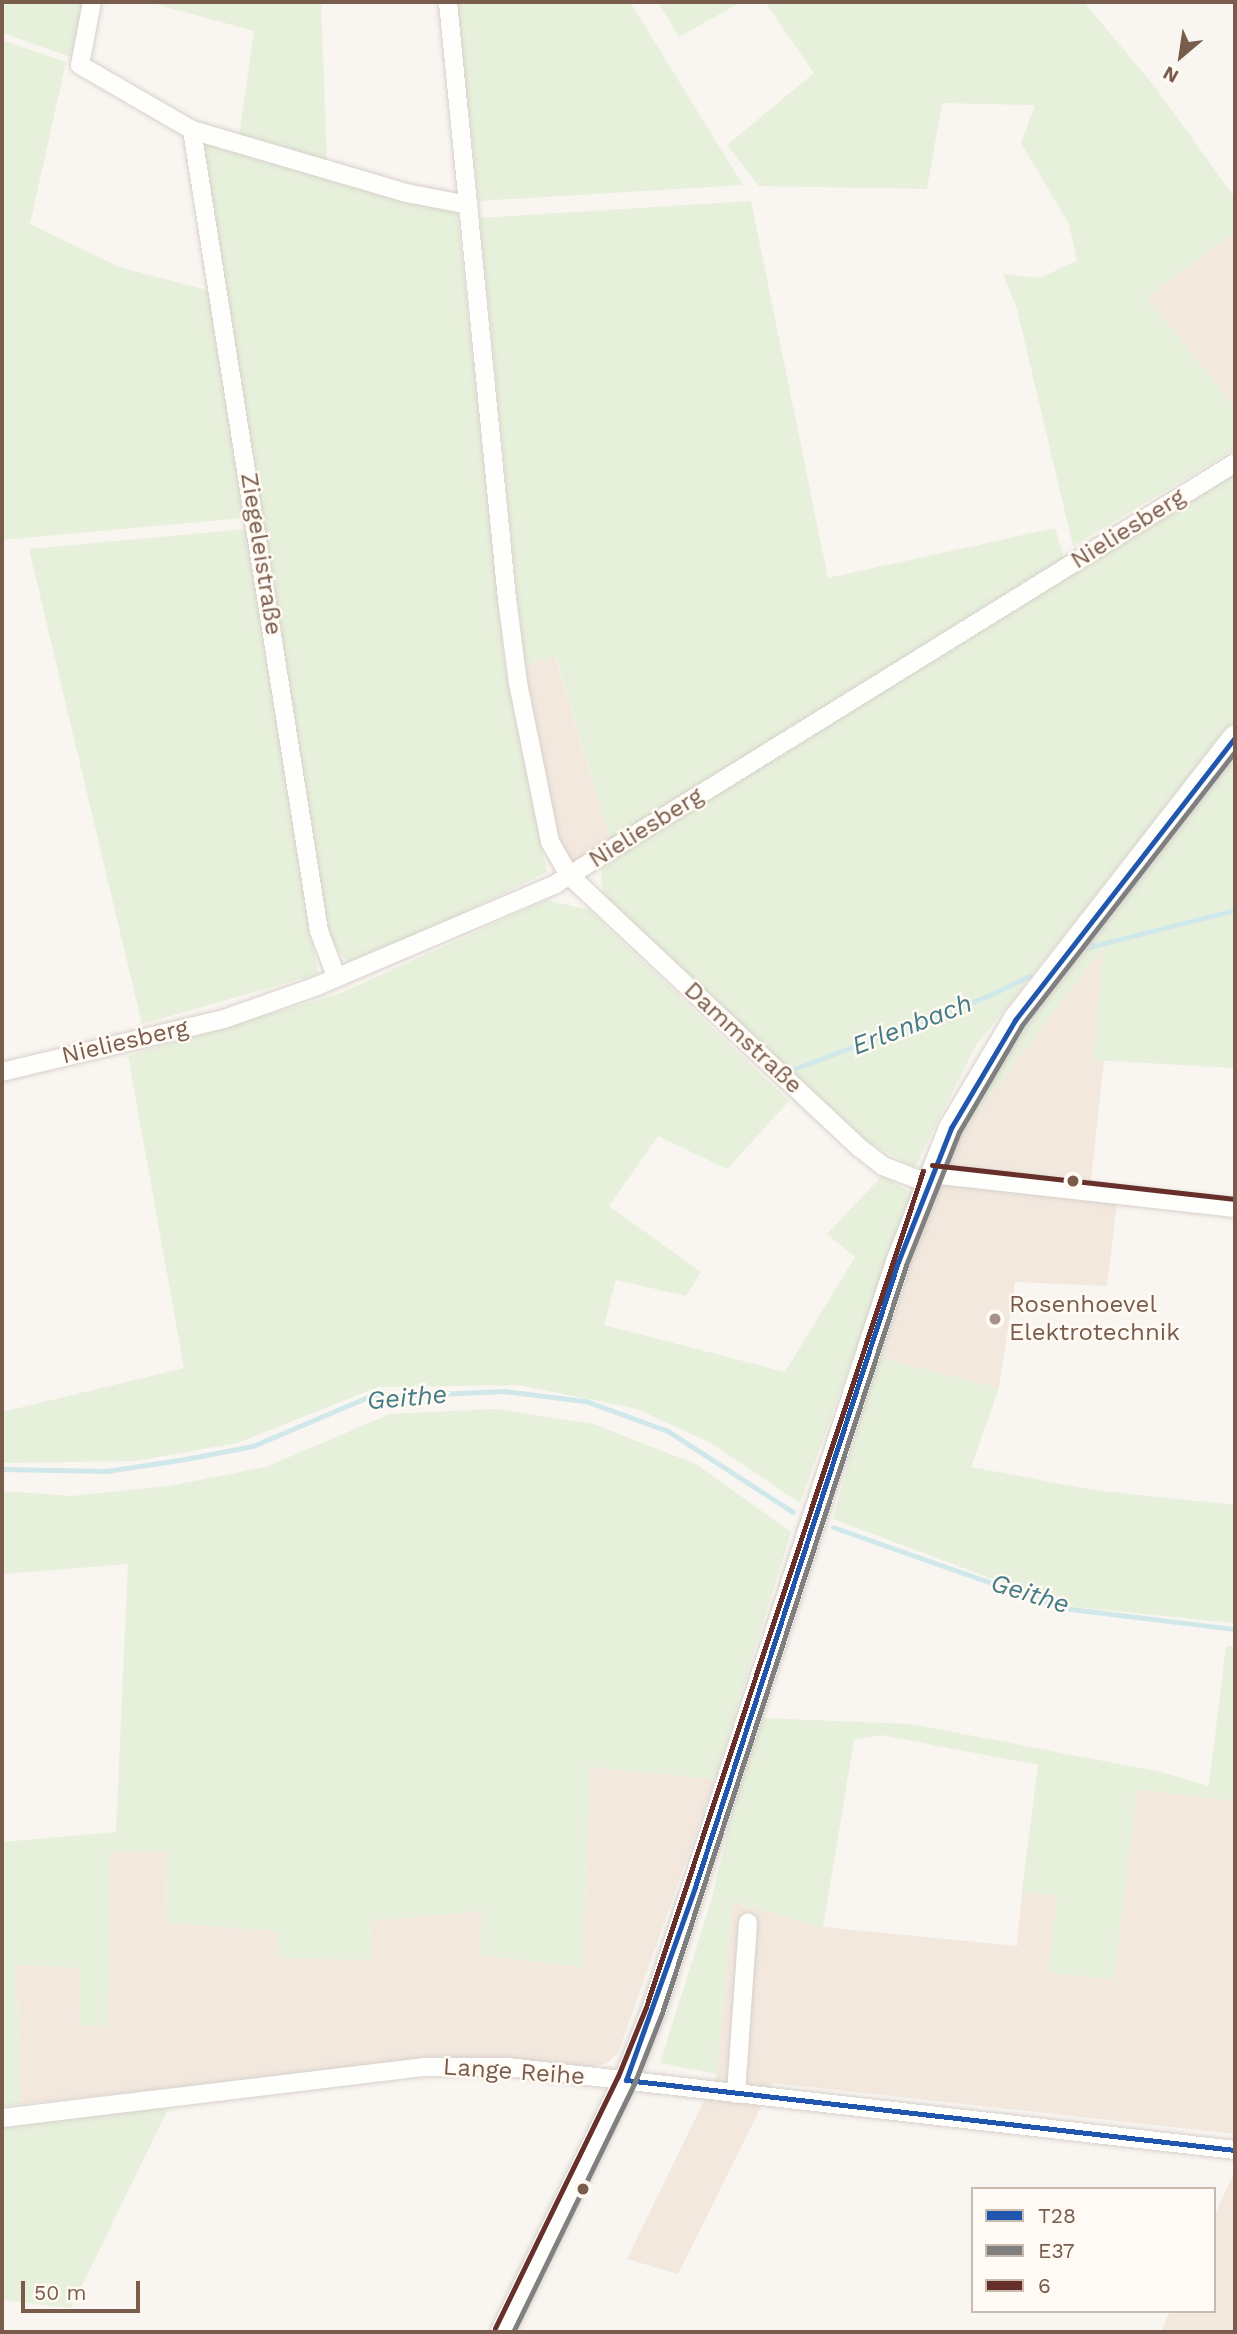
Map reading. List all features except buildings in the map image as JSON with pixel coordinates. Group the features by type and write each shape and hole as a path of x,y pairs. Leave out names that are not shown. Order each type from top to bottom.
{"street":[{"path":"92,2 80,65 192,130 406,193 468,205"},
{"path":"449,2 518,683 550,842 570,876"},
{"name":"Ziegeleistraße","path":"192,130 319,931 336,976"},
{"name":"Nieliesberg","path":"2,1072 224,1018 336,976 570,876 1235,463"},
{"path":"503,2332 626,2080 691,1899 929,1179 968,1095 1015,1020 1235,737"},
{"name":"Dammstraße","path":"570,876 860,1148 883,1166 929,1179 1235,1208"},
{"path":"736,2094 748,1922"},
{"name":"Lange Reihe","path":"2,2118 423,2067 508,2067 1235,2150"}],"shaded area":[{"path":"1235,233 1235,408 1146,297"},
{"path":"555,656 611,842 569,866 558,853 520,666"},
{"path":"1104,946 1093,1060 1104,1061 1089,1198 1117,1203 1107,1286 1015,1282 999,1388 877,1357 936,1181 954,1143"},
{"path":"590,1767 715,1779 618,2053 607,2063 586,2068 337,2070 21,2104 16,1965 79,1968 80,2026 109,1852 167,1851 166,1923 278,1931 372,1959 370,1921 483,1911 583,1966"},
{"path":"1137,1789 1235,1801 1235,2134 773,2083 678,2274 627,2259 717,2074 732,1902 823,1927 1017,1946 1022,1891 1057,1896 1114,1979"},
{"path":"1235,2171 1235,2332 1161,2332 1169,2313 1216,2313 1216,2212"}],"green space":[{"path":"2,2 85,2 74,58 2,33"},
{"path":"148,2 321,2 327,164 239,137 254,31"},
{"path":"456,2 630,2 743,185 479,201"},
{"path":"658,2 741,2 679,37"},
{"path":"765,2 1084,2 1155,87 1235,198 1235,233 1146,297 1235,408 1235,449 1073,546 1017,309 1003,274 1039,278 1077,261 1069,224 1021,143 1035,105 942,103 927,189 759,186 727,145 814,73"},
{"path":"2,40 66,62 30,224 119,267 210,291 244,518 2,540"},
{"path":"201,140 457,212 506,673 547,872 370,958 349,962 328,942"},
{"path":"751,201 828,578 1055,528 1064,558 909,654 1235,466 1235,719 975,1047 915,1167 863,1140 603,895 601,868 693,807 611,842 556,657 524,665 480,218"},
{"path":"247,529 318,974 142,1024 29,549"},
{"path":"1235,756 1235,1068 1093,1060 1103,947 954,1143 1005,1047"},
{"path":"546,900 589,910 789,1101 727,1169 658,1136 609,1206 701,1272 686,1296 616,1280 604,1325 785,1372 855,1257 827,1234 882,1176 912,1193 800,1503 709,1442 637,1409 519,1385 378,1387 237,1443 135,1461 4,1463 2,1477 2,1412 184,1368 128,1056 341,993"},
{"path":"877,1357 999,1388 971,1467 1093,1490 1235,1505 1233,1623 1065,1606 833,1519"},
{"path":"496,1409 593,1424 696,1464 791,1532 715,1779 590,1767 583,1967 480,1955 482,1911 370,1921 372,1960 279,1958 277,1931 166,1923 167,1851 110,1852 108,2025 80,2026 79,1968 16,1965 21,2104 2,2106 2,1842 116,1832 128,1564 2,1574 2,1491 72,1496 168,1486 266,1467 390,1414"},
{"path":"1226,1646 1235,1646 1235,1801 1137,1790 1114,1979 1048,1973 1057,1896 1022,1891 1038,1765 881,1735 854,1740 823,1927 732,1902 717,2074 660,2063 711,1901 750,1739 760,1718 911,1724 1161,1772 1209,1786"},
{"path":"169,2107 71,2308 2,2300 2,2128"}],"waterway":[{"name":"Erlenbach","path":"1085,948 1235,910"},
{"name":"Erlenbach","path":"794,1069 988,996 1029,976"},
{"name":"Geithe","path":"2,1469 107,1471 185,1459 253,1446 368,1397 504,1391 586,1401 668,1431 793,1512"},
{"name":"Geithe","path":"833,1527 1063,1608 1235,1629"}],"transit line":[{"name":"T28","path":"626,2080 695,1887 898,1262 951,1128 1015,1020 1235,737"},
{"name":"E37","path":"513,2332 634,2084 662,2013 906,1265 959,1132 1022,1025 1235,751"},
{"name":"6","path":"932,1165 1235,1199"},
{"name":"6","path":"495,2328 618,2076 646,2007 923,1171"},
{"name":"T28","path":"626,2080 1235,2150"}],"place":[{"name":"Rosenhoevel Elektrotechnik","path":"995,1319"}]}
